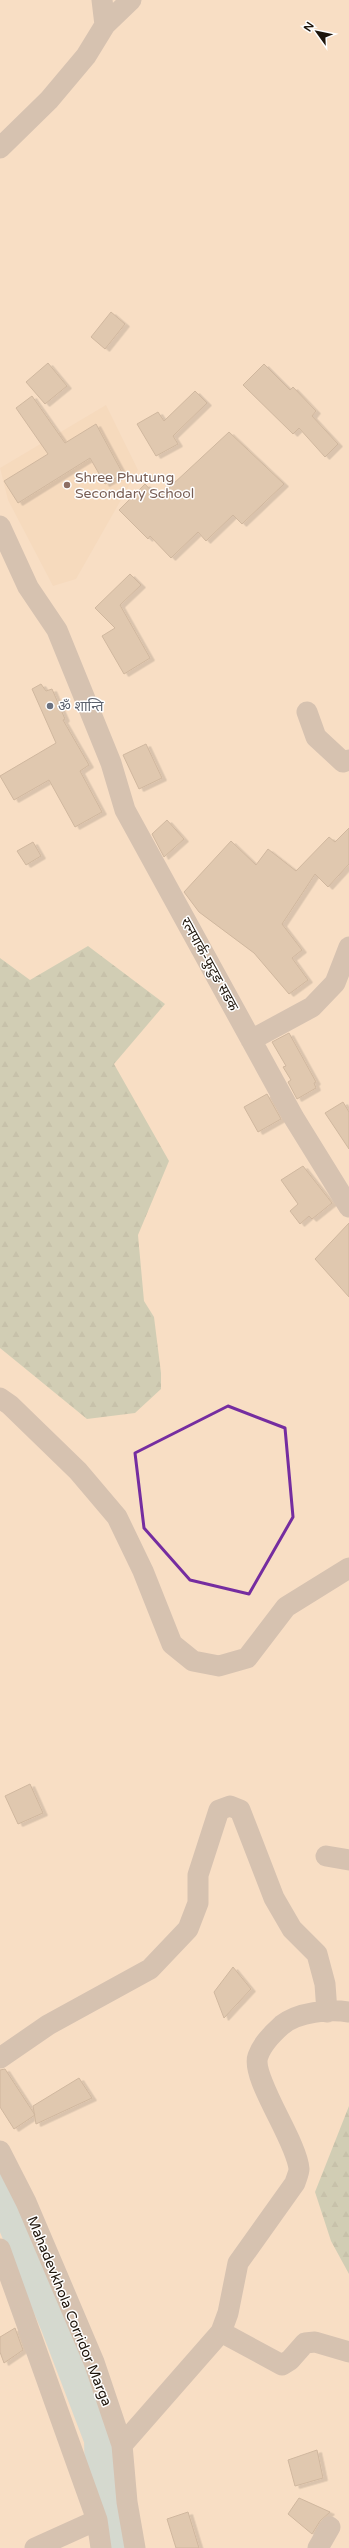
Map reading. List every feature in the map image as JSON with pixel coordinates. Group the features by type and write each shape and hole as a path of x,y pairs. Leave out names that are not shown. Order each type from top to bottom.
{"street":[{"path":"102,0 105,25"},
{"path":"0,148 48,100 86,56 105,25 132,0"},
{"name":"रत्नपार्क-फुटुङ सडक","path":"0,526 28,588 57,630 111,763 125,810 307,1141 349,1208"},
{"path":"307,712 316,737 343,762 349,760"},
{"path":"251,1040 312,1007 335,983 349,947"},
{"path":"0,1398 10,1405 78,1471 117,1516 143,1571 172,1644 193,1661 219,1666 247,1658 286,1607 349,1568"},
{"path":"0,2058 48,2025 150,1969 188,1928 198,1903 198,1875 219,1810 230,1806 240,1810 274,1898 292,1929 317,1954 325,1984 327,2012"},
{"path":"326,1856 349,1860"},
{"path":"122,2445 221,2332 228,2314 238,2263 295,2183 299,2170 294,2151 259,2073 257,2056 272,2033 290,2019 327,2012 349,2012"},
{"name":"Mahadevkhola Corridor Marga","path":"0,2151 26,2202 94,2362 122,2445 127,2502 135,2548"},
{"path":"0,2249 97,2520 101,2548"},
{"path":"221,2332 282,2365 290,2360 305,2343 314,2342 349,2352"},
{"path":"35,2548 97,2520"},
{"path":"318,2548 330,2526"}],"highlighted area":[{"path":"228,1406 285,1428 293,1517 249,1594 190,1580 144,1528 135,1453"}],"shaded area":[{"name":"Shree Phutung Secondary School","path":"106,405 138,470 76,579 53,586 8,500 0,468"}],"green space":[{"path":"88,946 165,1004 114,1064 169,1161 138,1235 144,1301 154,1317 161,1373 161,1389 135,1413 87,1419 0,1348 0,958 30,980"},
{"path":"349,2106 349,2274 331,2241 315,2192"}],"building":[{"path":"111,312 125,324 105,349 91,337"},
{"path":"48,363 67,386 45,404 26,382"},
{"path":"264,364 290,390 293,387 316,411 312,416 338,444 325,457 299,428 293,434 243,385"},
{"path":"195,391 207,403 173,436 178,444 156,456 137,424 158,412 164,421"},
{"path":"32,396 65,443 96,424 123,474 105,484 90,458 18,503 4,481 48,454 16,408"},
{"path":"229,432 284,484 242,524 233,515 206,541 198,532 171,558 150,536 148,539 119,510 145,484 158,498"},
{"path":"130,574 141,585 120,605 150,658 124,674 102,636 115,628 95,608"},
{"path":"41,684 46,691 52,689 65,719 63,720 89,765 80,771 102,812 75,827 49,780 14,800 0,776 56,743 32,689"},
{"path":"146,744 162,778 139,789 123,755"},
{"path":"167,820 184,839 164,857 152,834"},
{"path":"349,828 349,864 328,887 315,874 282,924 302,950 292,958 308,980 289,994 254,953 199,912 184,892 231,841 256,865 268,849 296,871 329,837 335,842"},
{"path":"33,842 41,856 26,865 17,851"},
{"path":"289,1033 316,1082 314,1083 316,1088 297,1099 288,1082 291,1080 283,1067 286,1066 272,1042"},
{"path":"267,1094 281,1119 258,1132 244,1107"},
{"path":"343,1102 349,1112 349,1149 325,1113"},
{"path":"303,1166 332,1203 312,1219 309,1216 300,1224 290,1211 298,1204 281,1180"},
{"path":"349,1223 349,1297 315,1259"},
{"path":"30,1784 43,1813 18,1824 5,1796"},
{"path":"233,1967 251,1989 224,2018 214,1992"},
{"path":"5,2069 35,2115 14,2129 0,2107 0,2070"},
{"path":"79,2078 92,2098 36,2124 33,2106"},
{"path":"15,2328 23,2350 4,2363 0,2352 0,2337"},
{"path":"317,2450 323,2478 295,2486 288,2460"},
{"path":"299,2498 330,2512 320,2521 312,2534 288,2514"},
{"path":"188,2512 199,2548 176,2548 167,2519"}],"waterway":[{"path":"0,2186 59,2326 102,2439 103,2482 117,2548"}],"place":[{"name":"Shree Phutung Secondary School","path":"67,485"},
{"name":"ॐ शान्ति","path":"50,706"}]}
